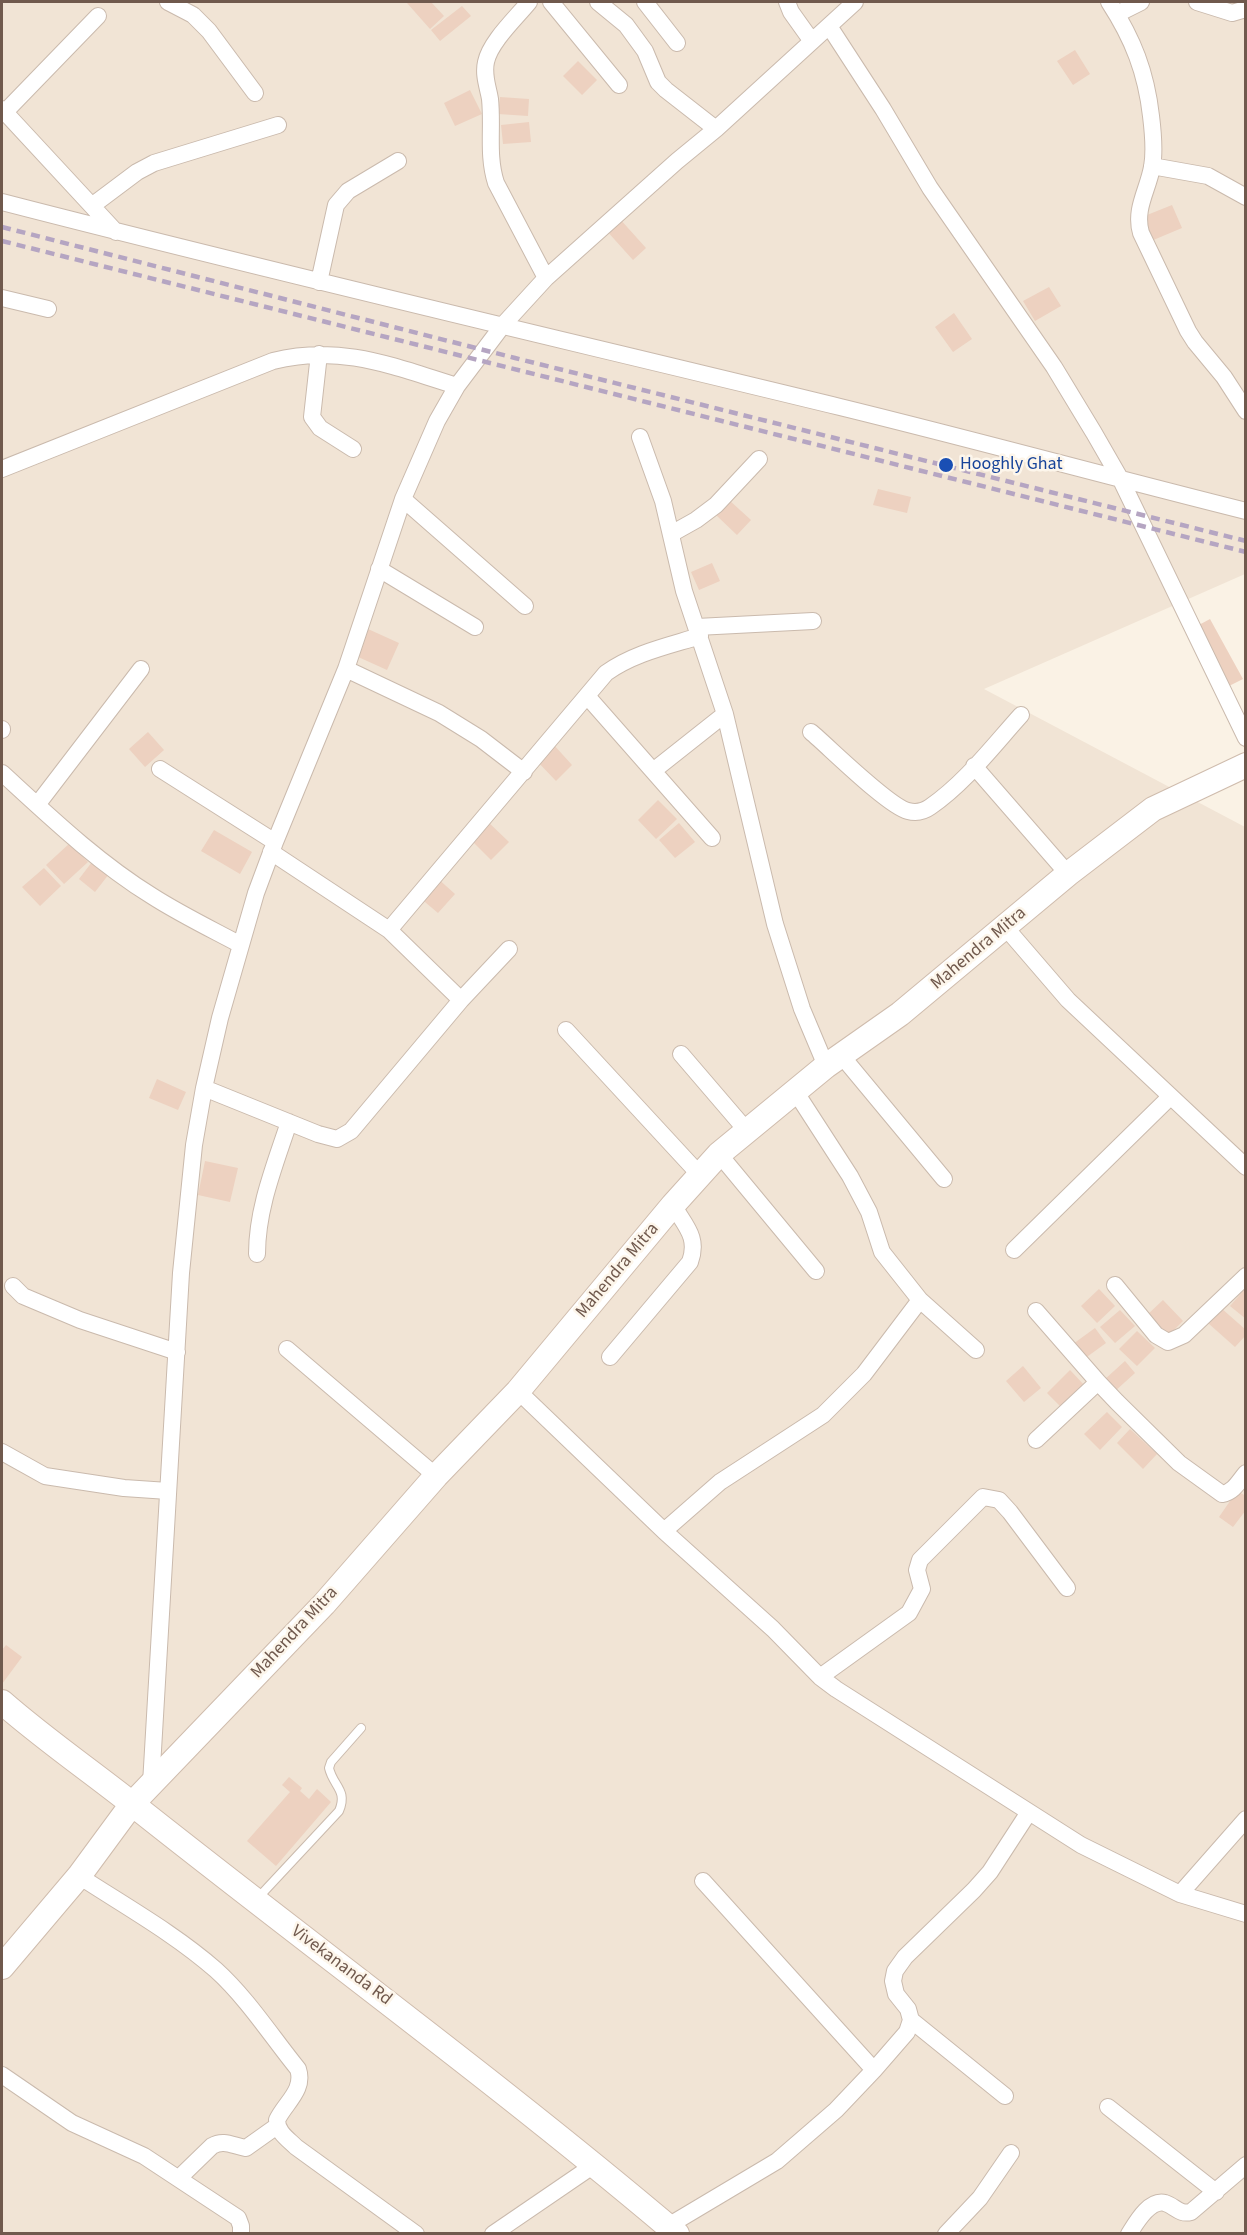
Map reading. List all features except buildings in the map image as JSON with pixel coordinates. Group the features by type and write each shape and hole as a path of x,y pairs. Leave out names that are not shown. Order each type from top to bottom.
{"main road":[{"name":"Mahendra Mitra","path":"2,1967 79,1876 132,1803 324,1604 436,1476 518,1391 699,1174 719,1154 833,1061 900,1014 1068,874 1153,810 1245,765"},
{"name":"Vivekananda Rd","path":"2,1702 48,1741 132,1803 398,2009 673,2230"}],"street":[{"path":"168,2 193,15 209,31 255,93"},
{"path":"529,2 493,46 486,62 485,79 490,99 490,154 494,177 546,278"},
{"path":"552,2 618,85"},
{"path":"598,2 626,25 645,51 658,82 717,129"},
{"path":"645,2 677,43"},
{"path":"787,2 791,12 811,40"},
{"path":"151,1784 182,1273 194,1145 204,1088 220,1018 256,893 346,669 404,499 437,421 457,386 503,325 546,278 677,161 717,129 811,40 855,2"},
{"path":"1142,2 1113,8 1125,26 1142,64 1153,133 1152,166 1139,211 1138,224 1188,331 1224,377 1245,411"},
{"path":"1197,2 1232,13 1245,9"},
{"path":"99,16 3,110 116,232"},
{"path":"829,26 926,181 1054,367 1121,480 1245,738"},
{"path":"93,205 137,172 154,163 278,125"},
{"path":"319,282 336,205 348,191 398,161"},
{"path":"1152,166 1208,176 1245,197"},
{"path":"2,202 319,282 845,409 1245,511"},
{"path":"2,298 48,309"},
{"path":"319,354 312,417 320,428 353,449"},
{"path":"2,469 273,361 294,356 341,354 457,386"},
{"path":"640,437 663,501 681,580 725,714 774,924 802,1009 833,1061 944,1179"},
{"path":"671,534 716,505 759,459"},
{"path":"404,499 525,606"},
{"path":"379,569 475,627"},
{"path":"389,930 606,673 620,663 698,631 813,621"},
{"path":"37,805 141,669"},
{"path":"346,669 439,713 481,739 524,772"},
{"path":"587,696 712,838"},
{"path":"653,771 725,714"},
{"path":"812,732 890,801 908,811 918,812 929,808 959,782 1021,715"},
{"path":"974,766 1068,874"},
{"path":"160,769 389,930 461,1000"},
{"path":"2,773 72,835 151,895 241,945"},
{"path":"1006,928 1068,1000 1245,1167"},
{"path":"204,1088 318,1134 337,1139 351,1131 461,1000 509,949"},
{"path":"566,1030 699,1174"},
{"path":"681,1054 747,1131"},
{"path":"795,1091 850,1176 864,1203 882,1252 920,1300 976,1350"},
{"path":"1014,1250 1170,1097"},
{"path":"257,1254 262,1207 289,1122"},
{"path":"719,1154 816,1271"},
{"path":"610,1357 690,1262 694,1241 673,1205"},
{"path":"1115,1285 1156,1335 1168,1342 1184,1335 1245,1276"},
{"path":"13,1287 23,1296 80,1320 177,1352"},
{"path":"664,1531 720,1482 823,1415 864,1374 920,1300"},
{"path":"1036,1311 1098,1382 1179,1463 1222,1494 1235,1487 1245,1473"},
{"path":"287,1349 436,1476"},
{"path":"1036,1440 1098,1382"},
{"path":"518,1391 664,1531 764,1621 820,1677 1081,1845 1180,1894 1245,1914"},
{"path":"2,1452 45,1476 124,1488 168,1491"},
{"path":"820,1677 909,1613 922,1589 917,1570 920,1560 983,1497 999,1500 1067,1588"},
{"path":"673,2230 777,2161 836,2110 907,2032 911,2020 908,2009 896,1994 893,1981 895,1971 905,1957 979,1884 1029,1812"},
{"path":"1180,1894 1245,1819"},
{"path":"79,1876 177,1940 216,1971 243,2000 298,2069 301,2078 299,2086 280,2115 277,2126 246,2148 218,2142 178,2178"},
{"path":"703,1881 874,2070"},
{"path":"911,2020 1005,2096"},
{"path":"2,2075 72,2123 144,2156 178,2178 237,2218 241,2226 241,2234"},
{"path":"1108,2107 1216,2192"},
{"path":"277,2126 296,2147 416,2234"},
{"path":"946,2234 980,2198 1011,2153"},
{"path":"1130,2234 1146,2210 1154,2205 1165,2203 1180,2213 1191,2212 1245,2164"},
{"path":"493,2234 594,2165"}],"lane":[{"path":"256,1900 339,1811 343,1803 342,1794 329,1768 331,1762 361,1728"}],"shaded area":[{"path":"2,2 1245,2 1245,574 984,689 1245,827 1245,2233 2,2234"}],"railway":[{"path":"2,227 1246,541"},
{"path":"2,241 1246,552"}],"place":[{"name":"Hooghly Ghat","path":"946,465"}]}
